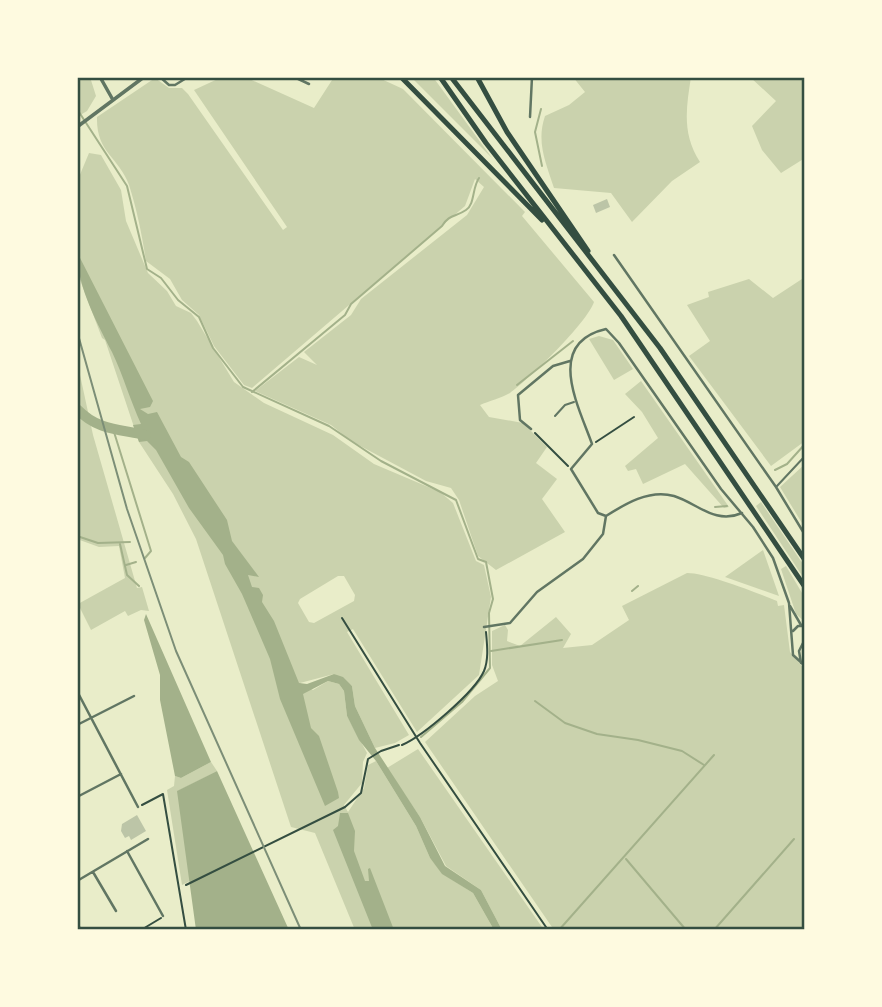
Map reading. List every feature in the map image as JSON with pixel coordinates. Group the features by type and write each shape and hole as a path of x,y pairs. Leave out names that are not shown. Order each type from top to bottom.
{"highway":[{"path":"401,77 571,251"},
{"path":"440,77 651,358 805,587"},
{"path":"451,77 690,390 805,560"},
{"path":"477,77 507,132 597,266"},
{"path":"796,573 805,594"}],"street":[{"path":"100,77 113,100"},
{"path":"78,126 144,77"},
{"path":"160,77 164,82 175,85 188,77"},
{"path":"294,77 309,84"},
{"path":"530,117 532,77"},
{"path":"614,255 776,487 805,535"},
{"path":"742,513 717,516 675,496 661,495 646,495 606,516 598,513 571,469 592,444 575,401 569,374 570,361 586,339 606,329 619,343 721,489 742,513 773,558 789,603 793,655 803,664"},
{"path":"531,429 520,420 517,410 519,394 553,366 570,361"},
{"path":"488,627 510,623 537,592 583,559 603,534 606,516"},
{"path":"789,603 804,626 793,633"},
{"path":"793,633 796,640 804,641 799,651 803,664"},
{"path":"77,691 138,807"},
{"path":"77,725 134,696"},
{"path":"77,797 121,774"},
{"path":"77,881 148,839"},
{"path":"127,852 163,916"},
{"path":"93,872 116,911"},
{"path":"77,924 80,930"}],"lane":[{"path":"555,416 565,405 575,401"},
{"path":"776,487 805,456"}],"path":[{"path":"592,444 635,417"},
{"path":"531,429 571,469"},
{"path":"342,618 417,738 548,930"},
{"path":"186,884 248,857 345,807 361,791 366,762 371,755 417,738 480,679 486,664 488,627"},
{"path":"138,807 163,794 186,930"},
{"path":"141,930 163,916"}],"shaded area":[{"path":"77,77 90,77 96,96 87,111 77,117"},
{"path":"222,77 245,77 314,108 334,77 377,77 403,89 525,212 522,216 594,302 581,323 530,376 510,393 480,405 489,417 523,423 547,447 536,463 557,479 542,499 565,532 496,570 478,556 459,500 451,488 426,481 351,441 331,425 255,391 299,357 317,365 304,352 351,315 361,299 467,215 484,187 475,179 465,206 252,388 244,385 214,346 199,315 182,300 170,279 146,261 129,185 100,139 97,117 155,78 169,88 182,88 188,94 283,230 287,227 194,90"},
{"path":"411,77 433,77 492,158"},
{"path":"573,77 691,77 687,111 688,131 700,162 672,181 632,222 611,193 554,188 543,152 542,126 545,116 569,105 585,92"},
{"path":"750,77 805,77 805,158 781,173 762,150 752,126 776,101"},
{"path":"89,153 101,155 121,190 126,221 148,273 167,291 176,306 191,313 234,382 264,403 333,435 374,464 440,492 453,503 476,561 484,565 491,597 479,675 417,732 353,629 347,632 409,735 395,743 375,748 355,706 352,686 334,674 300,683 313,690 328,681 339,684 344,691 347,716 367,753 363,762 362,783 344,805 348,812 364,788 368,765 376,761 416,826 430,858 443,874 473,893 494,930 355,930 315,833 291,827 196,539 173,494 139,442 105,340 77,272 77,174 79,177","holes":["338,576 344,576 355,595 354,601 314,623 309,622 298,603 300,599"]},
{"path":"77,252 153,401 150,407 140,409 148,414 157,412 181,457 189,462 227,520 232,541 259,577 248,575 252,587 259,588 263,595 262,602 274,621 299,683 307,684 334,674 343,677 352,686 355,706 375,748 420,817 445,866 481,890 502,930 494,930 473,893 442,874 430,858 416,826 376,761 359,740 347,716 344,691 339,684 328,681 303,694 311,728 319,736 338,792 339,798 325,806 280,699 270,659 223,555 189,508 156,450 147,441 139,442 133,425 141,424 116,361 89,305 80,279"},
{"path":"805,277 805,441 771,466 689,356 710,341 687,305 709,297 708,292 749,279 773,298"},
{"path":"599,336 613,340 633,369 614,380 589,339"},
{"path":"77,361 93,435 137,588 142,587 149,611 141,610 128,616 125,611 91,630 78,604 125,578 119,546 99,547 77,539"},
{"path":"641,381 729,507 724,508 685,464 643,484 636,469 628,471 625,466 658,438 642,412 625,394"},
{"path":"805,464 805,528 780,487"},
{"path":"761,502 805,567 805,580 756,506"},
{"path":"763,550 779,596 725,577"},
{"path":"786,566 805,598 805,622 796,614 781,569"},
{"path":"687,573 732,584 777,601 778,606 784,605 790,652 805,670 805,930 554,930 425,742 475,696 498,681 492,665 492,631 505,625 508,630 507,641 520,646 556,617 571,634 563,648 592,645 629,620 622,606"},
{"path":"146,614 211,762 181,778 175,776 160,700 160,675 144,620"},
{"path":"418,749 544,930 502,930 481,890 446,866 420,817 387,768"},
{"path":"211,762 217,771 178,791 190,881 182,885 167,790 174,786 175,776 181,778"},
{"path":"217,771 289,930 196,930 177,791"},
{"path":"340,813 348,813 355,831 354,851 365,881 369,881 370,868 394,930 373,930 333,830 338,826"}],"building":[{"path":"607,199 610,207 596,213 593,205"},
{"path":"137,815 146,831 131,840 129,836 125,838 121,831 122,824"}],"waterway":[{"path":"77,109 127,186 147,269 161,278 178,300 199,317 213,348 243,387 329,426 381,461 456,500 478,559 486,562 493,599 489,613 490,668 462,702 421,737"},
{"path":"541,109 535,132 542,166"},
{"path":"252,392 345,315 351,304 447,219 469,207 479,178"},
{"path":"517,385 573,341"},
{"path":"77,409 93,422 146,435"},
{"path":"114,432 151,551 145,558"},
{"path":"775,470 787,464 805,444"},
{"path":"715,507 727,506"},
{"path":"77,536 98,543 130,542"},
{"path":"120,544 127,575 139,586"},
{"path":"126,565 136,562"},
{"path":"632,591 638,586"},
{"path":"491,651 562,640"},
{"path":"535,701 565,723 597,734 638,740 682,751 704,765"},
{"path":"559,930 714,755"},
{"path":"714,930 794,839"},
{"path":"626,859 686,930"}],"railway":[{"path":"77,331 127,509 176,651 301,930"}]}
